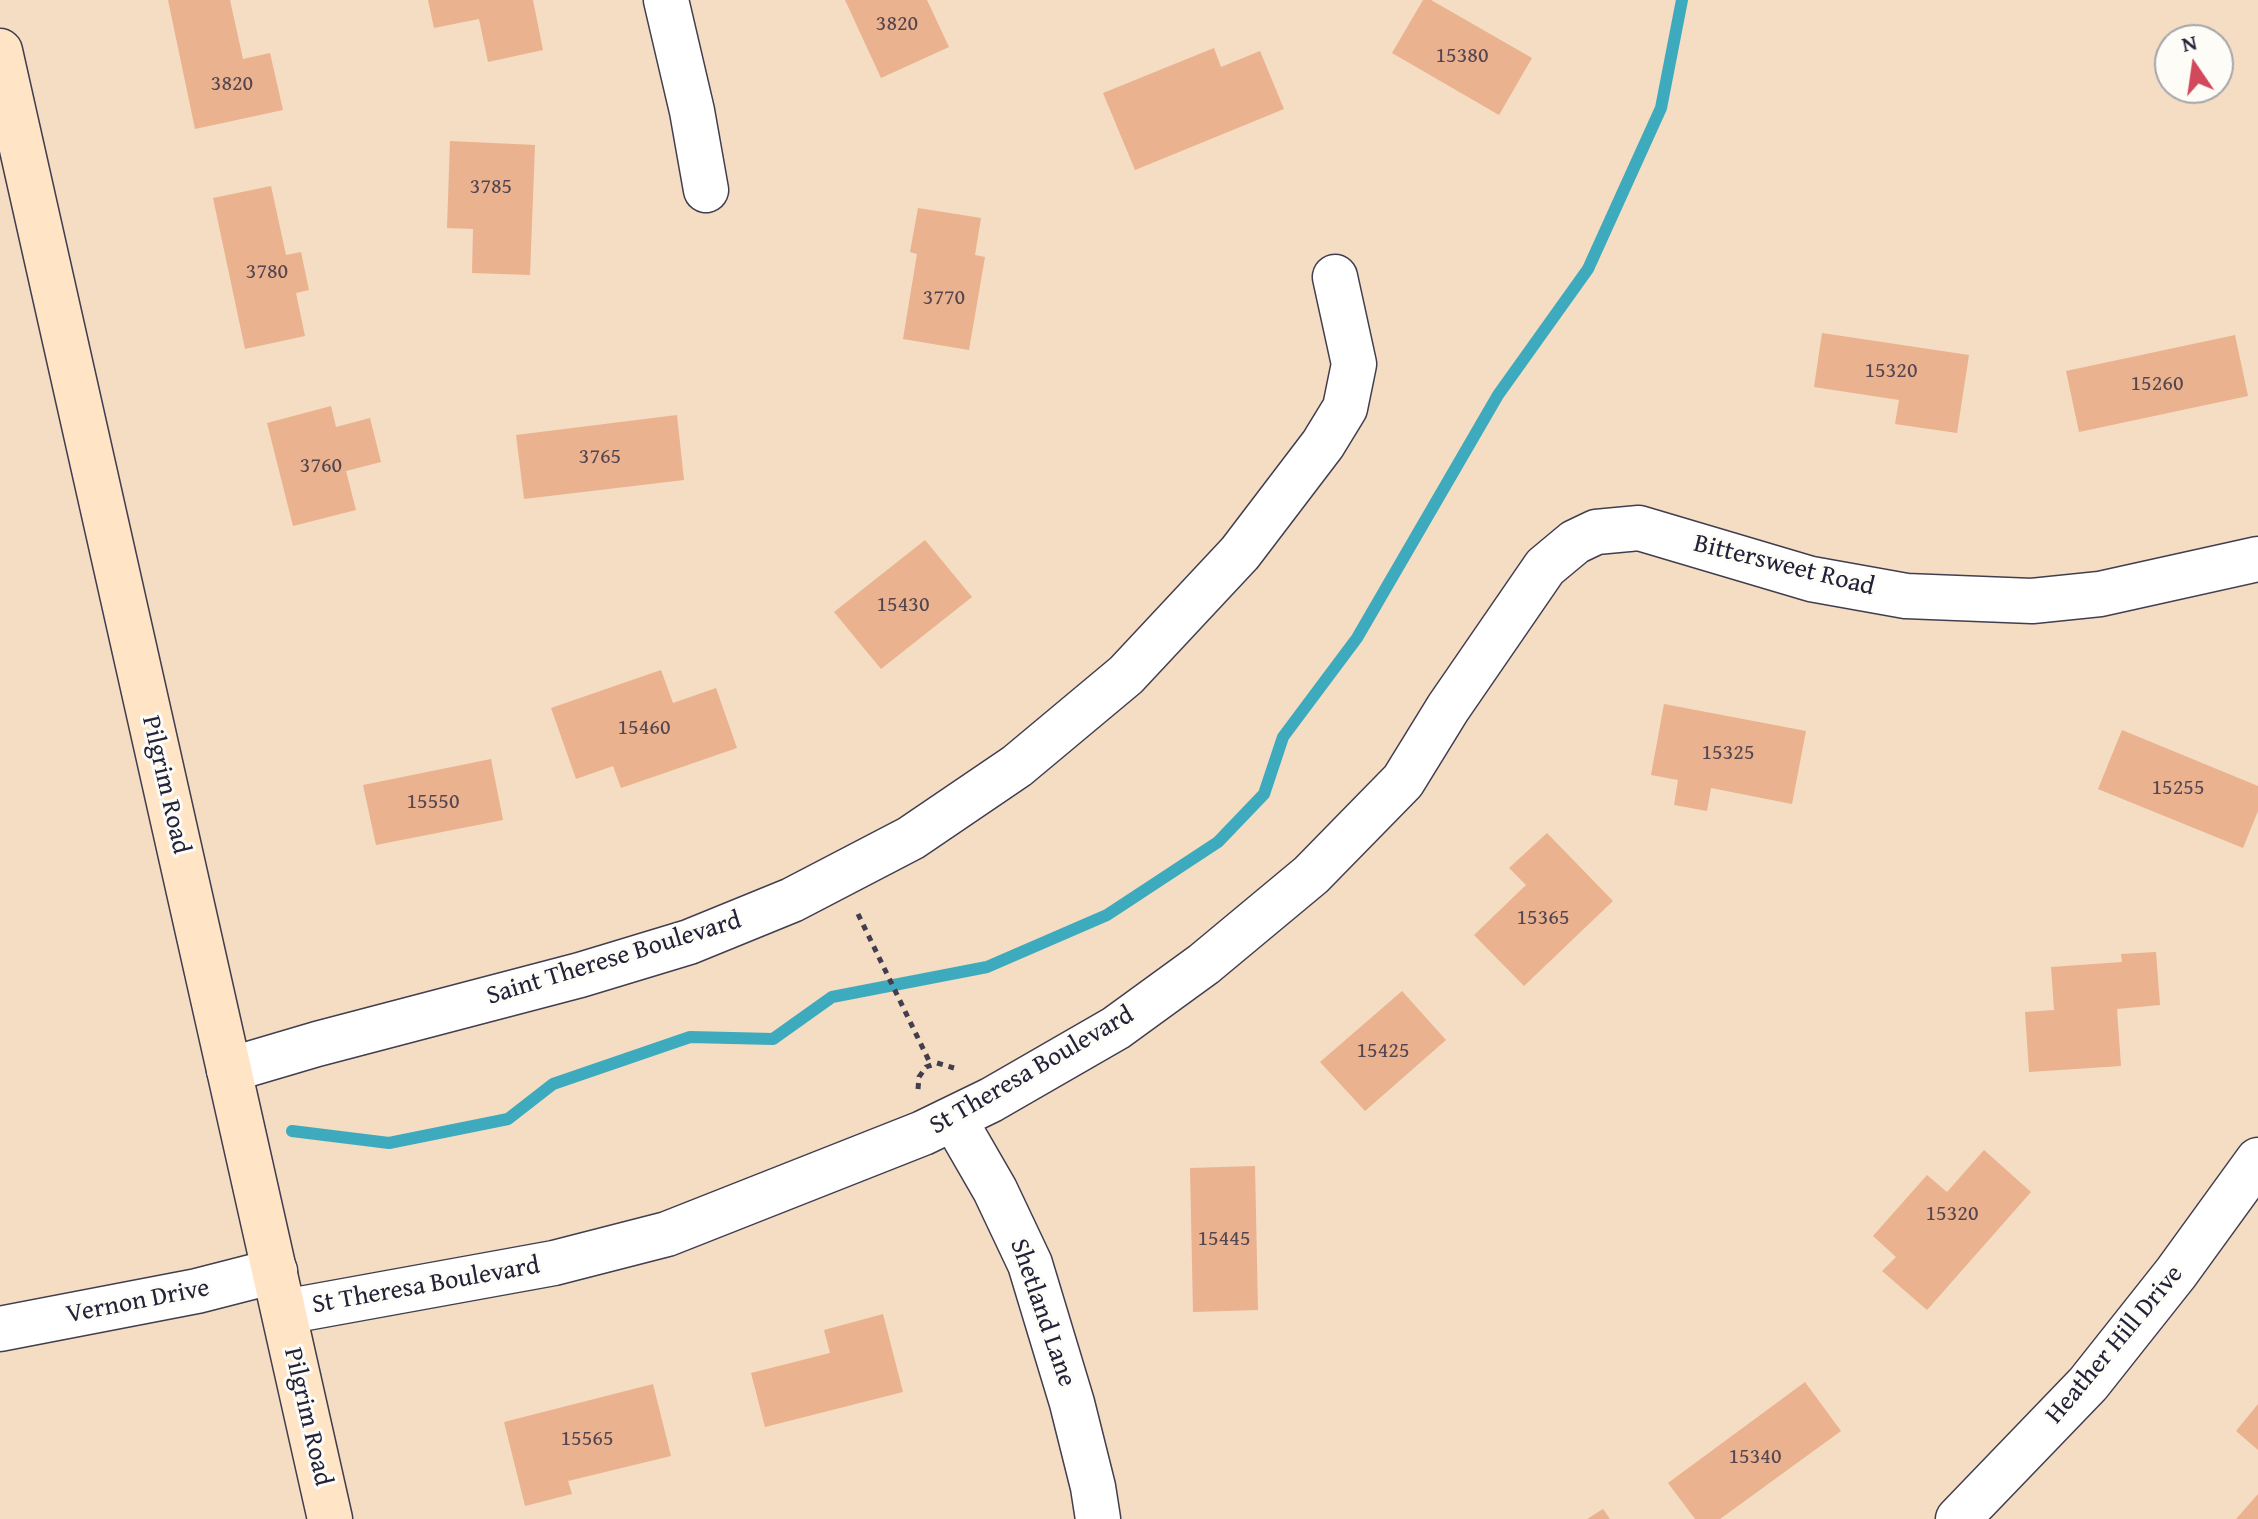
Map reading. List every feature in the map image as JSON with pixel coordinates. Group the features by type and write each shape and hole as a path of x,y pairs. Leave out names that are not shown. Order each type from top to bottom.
{"main road":[{"name":"Pilgrim Road","path":"2,67 330,1519"}],"street":[{"path":"666,0 692,111 706,190"},
{"name":"Saint Therese Boulevard","path":"229,1070 580,975 689,942 792,900 911,838 1017,766 1126,675 1240,553 1323,444 1345,408 1354,364 1335,277"},
{"name":"Bittersweet Road","path":"1596,532 1639,528 1811,579 1906,596 1938,598 2032,601 2100,594 2258,559"},
{"name":"St Theresa Boulevard","path":"279,1292 499,1274 667,1234 954,1119 1116,1028 1204,964 1311,875 1403,781 1448,708 1545,567 1575,542 1596,532"},
{"name":"Shetland Lane","path":"954,1119 995,1190 1030,1264 1072,1403 1098,1519"},
{"name":"Heather Hill Drive","path":"1958,1519 2088,1384 2176,1273 2258,1160"},
{"name":"Vernon Drive","path":"0,1329 197,1291 279,1292"}],"path":[{"path":"864,924 931,1065"}],"building":[{"path":"168,0 230,0 243,59 270,53 283,110 195,129"},
{"path":"428,0 533,0 543,50 488,62 479,19 434,28"},
{"path":"845,0 927,0 949,47 881,78"},
{"path":"1423,0 1431,0 1532,58 1499,115 1392,53"},
{"path":"1214,48 1221,67 1260,51 1284,109 1135,170 1103,93"},
{"path":"450,141 535,145 530,275 472,273 473,229 447,228"},
{"path":"271,186 286,255 301,252 309,290 296,293 305,336 245,349 213,198"},
{"path":"918,208 981,218 975,255 985,257 969,350 903,339 917,254 910,252"},
{"path":"1822,333 1969,355 1957,433 1895,424 1899,400 1814,387"},
{"path":"2235,335 2248,396 2079,432 2066,371"},
{"path":"331,406 336,427 370,418 381,462 346,471 356,510 293,526 267,423"},
{"path":"677,415 684,480 524,499 516,435"},
{"path":"925,540 972,597 881,669 834,612"},
{"path":"661,670 673,703 716,688 737,748 621,788 613,766 576,779 551,708"},
{"path":"1664,704 1806,731 1792,804 1711,788 1707,811 1674,805 1678,780 1651,775"},
{"path":"2122,730 2258,786 2258,811 2243,848 2098,789"},
{"path":"491,759 503,820 376,845 363,785"},
{"path":"1547,833 1613,901 1524,986 1474,935 1526,885 1509,868"},
{"path":"2156,952 2160,1005 2117,1009 2121,1066 2029,1072 2025,1012 2054,1010 2051,967 2122,962 2121,954"},
{"path":"1402,991 1446,1040 1365,1111 1320,1062"},
{"path":"1984,1150 2031,1192 1927,1310 1882,1271 1896,1257 1873,1236 1927,1175 1947,1192"},
{"path":"1255,1166 1258,1310 1193,1312 1190,1168"},
{"path":"883,1314 903,1392 765,1427 751,1373 830,1353 824,1330"},
{"path":"1805,1382 1841,1431 1720,1519 1695,1519 1668,1483"},
{"path":"653,1384 671,1456 568,1481 572,1494 525,1506 504,1422"},
{"path":"2258,1404 2258,1450 2236,1431"},
{"path":"2258,1494 2258,1519 2236,1519"},
{"path":"1603,1509 1610,1519 1587,1519"}],"waterway":[{"path":"292,1131 389,1143 508,1119 553,1084 690,1037 773,1039 832,997 987,967 1107,915 1218,842 1264,794 1283,737 1357,638 1498,395 1588,269 1661,108 1682,0"}]}
